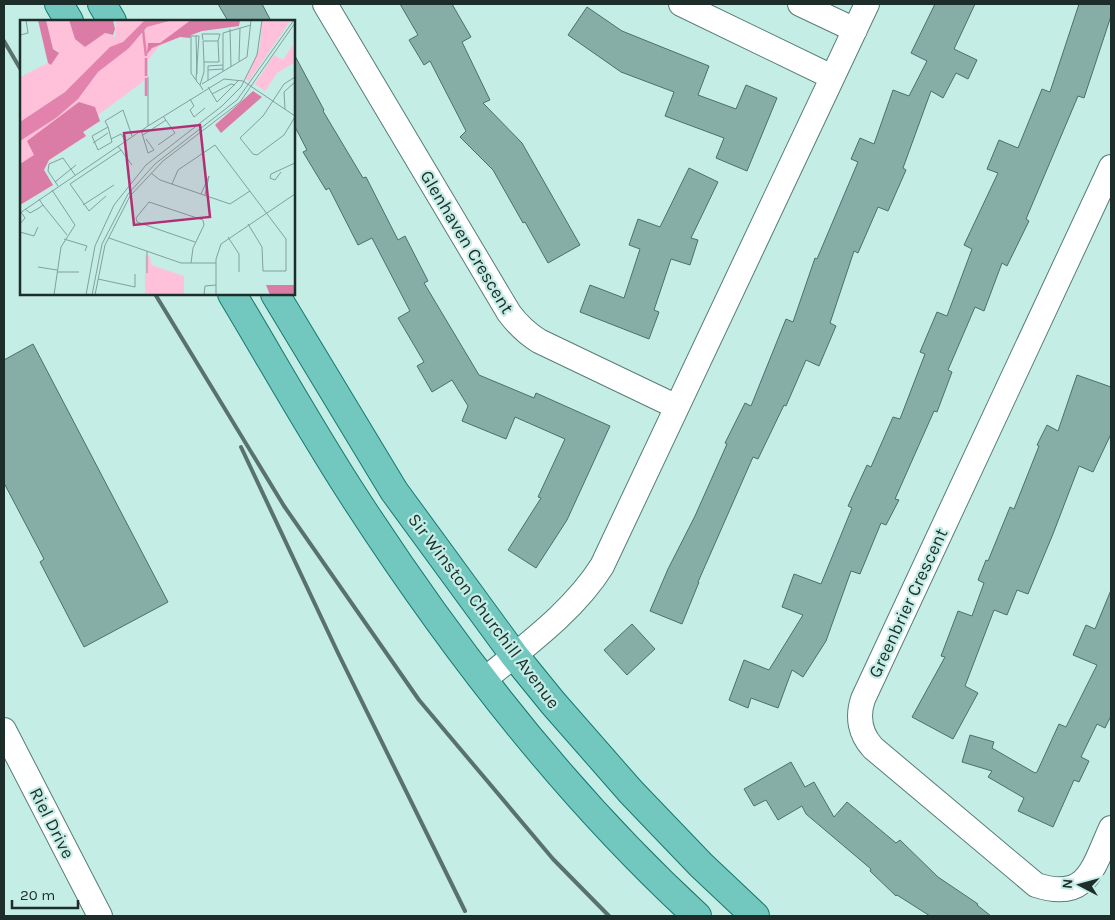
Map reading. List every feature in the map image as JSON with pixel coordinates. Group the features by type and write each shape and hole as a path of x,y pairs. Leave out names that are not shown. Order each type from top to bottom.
{"main road":[{"path":"58,4 68,20"},
{"path":"102,4 111,20"},
{"path":"233,295 349,488 415,587 484,680 546,757 592,810 674,895 697,916"},
{"name":"Sir Winston Churchill Avenue","path":"277,295 394,491 514,655 553,703 632,792 701,864 756,916"}],"street":[{"name":"Glenhaven Crescent","path":"325,4 509,313 519,326 527,334 539,341 677,406"},
{"path":"681,4 832,77"},
{"path":"800,4 855,30"},
{"path":"484,680 564,612 593,580 611,549 867,4"},
{"name":"Greenbrier Crescent","path":"1111,166 863,699 860,722 866,740 873,748 1036,885 1048,889 1067,890 1074,888 1090,874 1111,828"},
{"name":"Riel Drive","path":"4,730 100,916"}],"building":[{"path":"218,4 262,4 270,20 227,20"},
{"path":"400,4 452,4 471,37 462,42 490,100 483,103 522,143 580,245 548,263 493,170 460,137 466,131 430,61 424,65 409,40 418,35"},
{"path":"935,4 975,4 954,49 977,60 968,79 956,73 943,98 931,91 903,168 906,170 888,211 878,207 858,253 854,251 830,323 836,326 819,366 806,360 786,406 784,405 758,459 753,457 698,582 682,624 650,611 668,569 695,516 727,444 725,443 745,403 751,406 786,319 793,322 815,258 817,259 858,162 851,159 860,138 874,144 893,90 909,96 927,61 911,53"},
{"path":"1079,4 1111,4 1111,16 1084,98 1078,96 1026,219 1029,221 1007,266 1002,263 984,311 975,307 948,370 952,372 937,412 934,411 895,499 899,500 886,525 881,523 860,574 851,571 826,641 803,677 792,670 778,708 751,698 748,708 729,700 744,660 769,670 803,615 782,607 794,574 821,584 852,508 848,506 867,465 871,467 893,417 900,419 925,354 920,352 937,312 947,316 972,249 964,245 998,173 987,169 999,140 1018,148 1042,89 1050,92"},
{"path":"587,7 622,31 709,66 698,95 736,109 746,85 777,98 747,171 716,158 724,138 665,116 674,92 621,72 568,35"},
{"path":"295,56 323,111 363,178 366,177 398,240 405,236 428,281 424,283 479,375 534,398 536,393 610,426 567,520 536,568 508,550 541,498 538,497 565,439 515,417 506,439 462,421 468,406 452,380 432,392 417,366 424,362 398,318 410,311 372,238 358,245 329,188 326,190 303,152 307,150 295,127"},
{"path":"689,168 718,182 691,238 698,240 690,265 671,259 654,310 659,312 649,339 580,312 590,285 624,298 640,249 629,245 638,219 660,227"},
{"path":"33,344 168,602 84,647 40,562 44,559 4,483 4,360"},
{"path":"1077,375 1111,387 1111,434 1093,472 1079,466 1028,594 1017,590 1007,615 994,610 965,686 978,693 953,739 912,717 945,657 941,656 958,611 972,616 984,583 978,580 986,560 988,561 1010,507 1014,509 1039,446 1037,445 1047,425 1058,431"},
{"path":"1111,590 1111,716 1105,728 1097,724 1081,757 1089,761 1079,782 1074,780 1053,827 1018,811 1024,798 988,777 992,771 962,762 970,735 994,742 992,748 1035,773 1037,772 1059,724 1066,727 1097,665 1073,655 1086,625 1095,629"},
{"path":"632,624 655,649 627,675 604,650"},
{"path":"791,762 805,787 814,782 834,817 847,802 896,843 900,840 938,877 978,904 991,916 930,916 896,896 870,871 871,869 806,814 802,806 778,820 766,800 754,806 744,789"}],"railway":[{"path":"4,41 20,68"},
{"path":"156,295 284,506 419,700 553,859 609,916"},
{"path":"241,447 338,653 465,911"}]}
